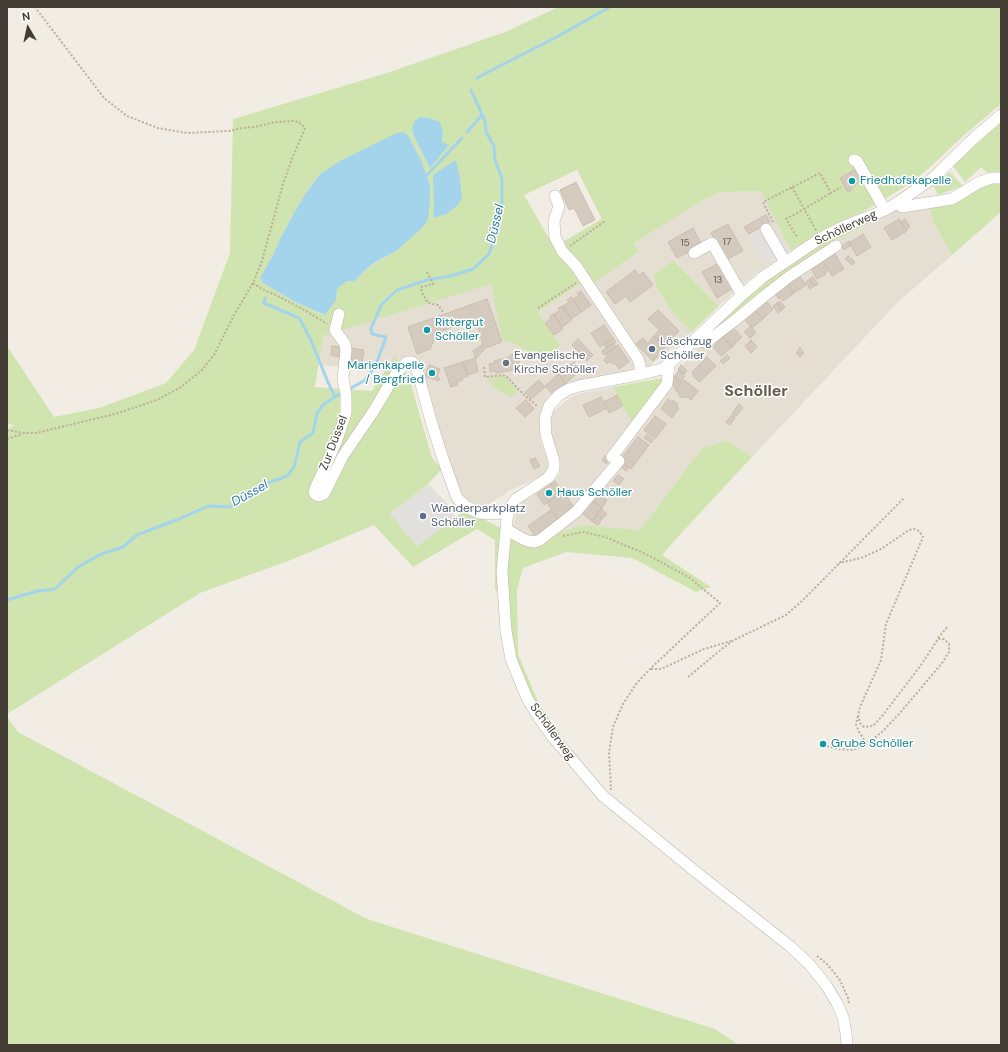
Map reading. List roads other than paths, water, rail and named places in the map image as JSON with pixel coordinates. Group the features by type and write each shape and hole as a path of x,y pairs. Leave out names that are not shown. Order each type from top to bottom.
{"street":[{"name":"Schöllerweg","path":"847,1045 843,1017 838,1003 810,965 791,947 603,796 552,736 539,718 527,698 511,659 506,631 502,571 506,529 509,511 513,502 519,496 544,481 554,471 554,461 545,430 545,419 548,409 555,399 564,392 579,386 660,370 669,364 763,277 821,238 853,222 885,210 897,203 933,178 975,137 1001,115"},
{"path":"854,160 858,161 885,210"},
{"path":"897,203 902,207 952,200 978,183 991,178 1001,178"},
{"path":"555,196 559,206 554,221 555,237 562,251 576,266 638,359 642,374"},
{"path":"766,229 785,262"},
{"path":"694,253 712,243 742,295"},
{"name":"Schöllerweg","path":"691,343 708,341 790,276 836,246"},
{"name":"Zur Düssel","path":"340,314 335,330 345,344 346,350 343,379 346,392 346,413 337,440 315,489 316,496 321,496 324,494 343,456 373,412 397,372 407,362 412,362 416,366 438,442 457,498 467,507 479,513 497,514 509,511"},
{"path":"506,529 521,538 534,542 540,540 576,512 616,459 668,384 669,364"}],"water":[{"path":"419,117 429,118 440,122 443,133 442,142 449,145 430,168 412,130 414,122"},
{"path":"403,132 408,135 421,160 430,185 428,220 420,230 396,251 374,263 355,281 347,281 337,289 336,300 325,315 295,302 263,283 260,278 281,237 306,193 320,174 342,160 397,133"},
{"path":"456,160 462,198 458,205 446,214 433,218 433,175"}],"waterway":[{"name":"Düssel","path":"477,78 553,39 610,7"},
{"name":"Düssel","path":"348,390 365,380 376,365 386,337 372,334 371,328 382,304 397,290 427,280 451,276 473,269 489,254 496,233 502,202 502,179 495,160 494,146 486,132 485,121 471,90"},
{"path":"467,132 482,115"},
{"path":"424,177 462,138"},
{"path":"265,298 264,303 299,318 310,338 335,397"},
{"name":"Düssel","path":"7,600 37,591 55,589 78,567 101,554 123,547 137,535 208,506 230,507 257,487 287,476 294,467 300,442 313,433 317,413 324,404 343,392"}],"place":[{"name":"Friedhofskapelle","path":"852,181"},
{"name":"Rittergut Schöller","path":"427,330"},
{"name":"Löschzug Schöller","path":"652,349"},
{"name":"Evangelische Kirche Schöller","path":"506,363"},
{"name":"Marienkapelle / Bergfried","path":"432,373"},
{"name":"Haus Schöller","path":"549,493"},
{"name":"Wanderparkplatz Schöller","path":"423,516"},
{"name":"Grube Schöller","path":"823,744"}],"district":[{"name":"Schöller","path":"756,392"}]}
